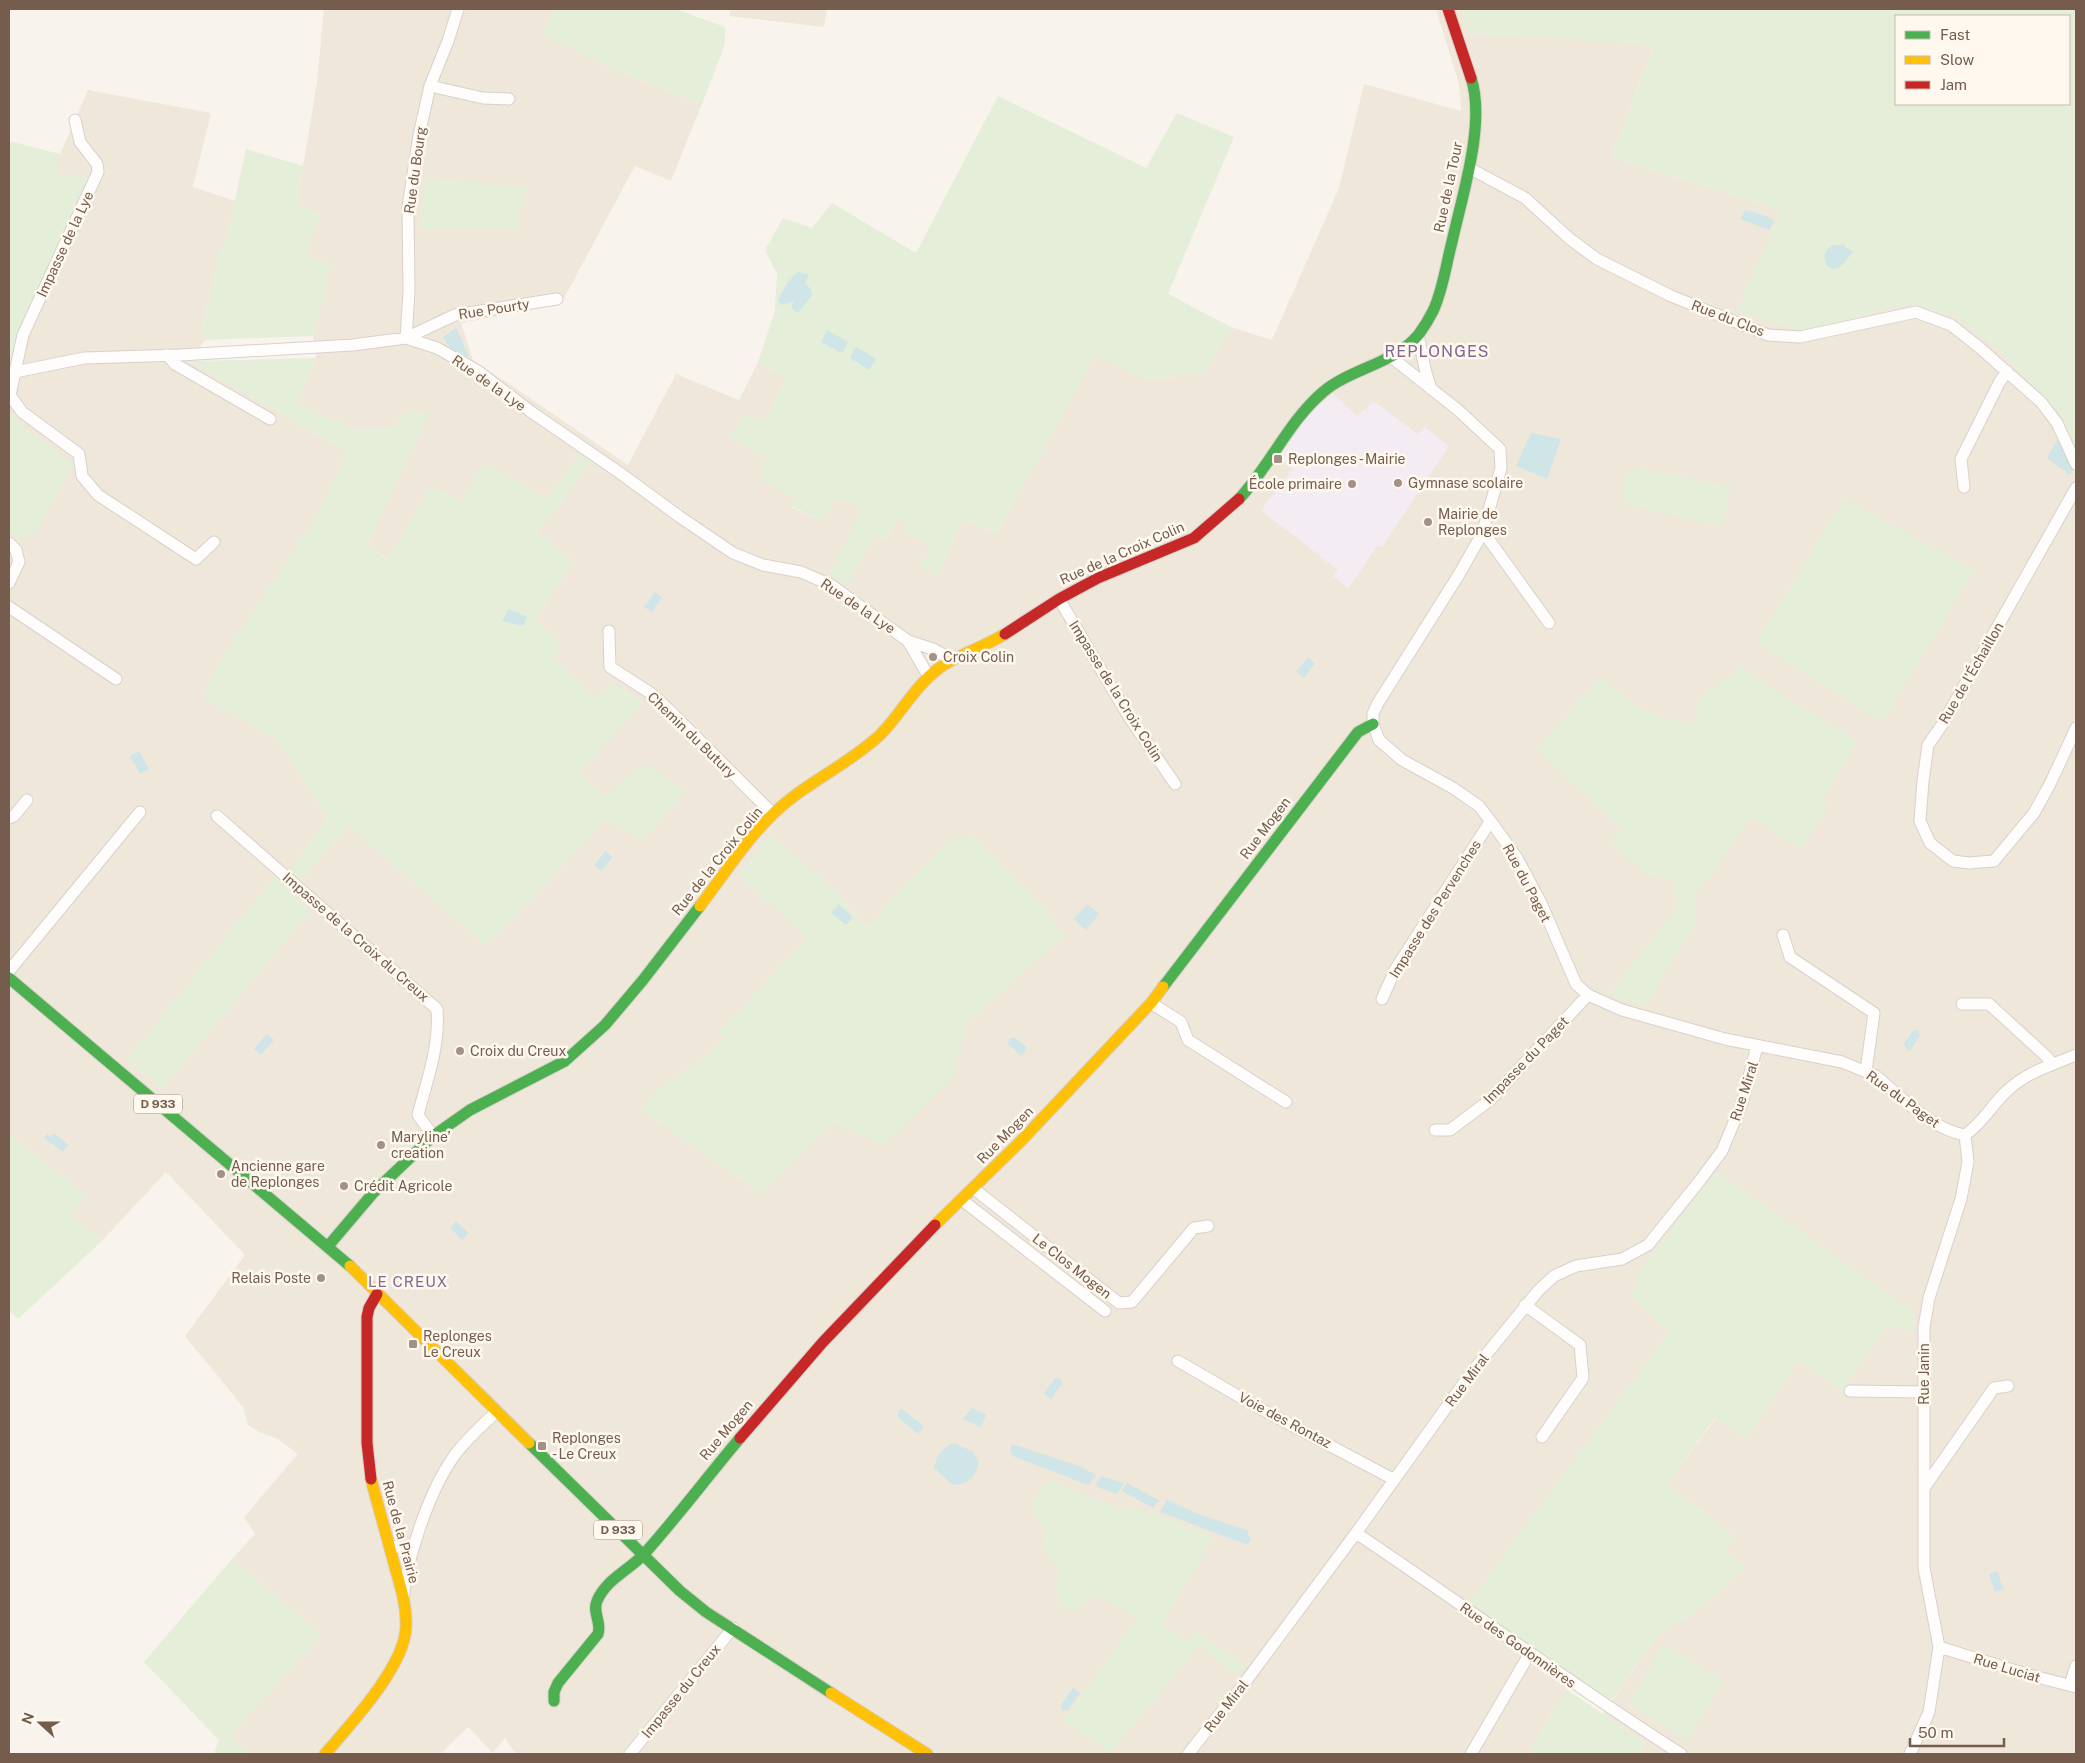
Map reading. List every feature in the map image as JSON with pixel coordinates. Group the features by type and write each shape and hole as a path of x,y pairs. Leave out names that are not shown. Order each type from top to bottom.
{"street":[{"name":"Rue du Bourg","path":"406,338 409,291 408,207 419,135 430,86 448,41 458,9"},
{"name":"Rue de la Tour","path":"1391,357 1418,335 1433,311 1440,291 1469,168 1475,129 1476,106 1474,86 1448,9"},
{"path":"430,86 483,98 509,99"},
{"name":"Impasse de la Lye","path":"12,374 23,335 98,172 97,164 80,142 75,120"},
{"name":"Rue du Clos","path":"1469,168 1525,198 1570,239 1596,259 1672,296 1768,335 1800,337 1916,312 1951,326 2007,371 2041,402 2057,423 2076,464"},
{"name":"Rue Pourty","path":"406,338 455,315 557,299"},
{"path":"1418,335 1426,373 1432,389"},
{"name":"Rue de la Lye","path":"12,374 84,358 353,345 406,338 437,348 478,371 530,412 733,553 764,565 801,572 831,585 908,641 933,649 942,654 949,662"},
{"path":"167,355 175,364 270,419"},
{"path":"1373,724 1373,714 1378,703 1458,576 1482,534 1502,468 1500,449 1432,389 1391,357"},
{"name":"Rue de la Croix Colin","path":"329,1245 374,1192 433,1136 470,1110 565,1061 605,1025 643,980 753,837 773,814 803,789 881,734 929,677 949,662 988,645 1059,599 1098,578 1194,538 1235,504 1248,490 1272,458 1296,418 1322,393 1339,380 1391,357"},
{"path":"1964,487 1961,459 1999,383 2007,371"},
{"path":"12,374 10,394 22,412 79,454 82,476 98,495 196,559 214,542"},
{"name":"Rue de l'Échaillon","path":"2076,488 1942,725 1928,746 1920,821 1930,843 1953,860 1969,863 1994,861 2034,813 2076,728"},
{"path":"1482,534 1487,537 1549,623"},
{"path":"9,543 16,550 19,562 9,583"},
{"name":"Impasse de la Croix Colin","path":"1059,599 1129,717 1175,784"},
{"path":"9,606 116,678"},
{"name":"Chemin du Butury","path":"609,631 610,667 652,694 773,814"},
{"name":"Rue de la Lye","path":"908,641 929,677"},
{"name":"Rue du Paget","path":"1373,724 1379,740 1402,760 1453,788 1478,806 1492,823 1517,858 1576,984 1588,996 1622,1010 1725,1039 1842,1062 1876,1076 1938,1125 1952,1133 1965,1134"},
{"name":"Rue Mogen","path":"554,1701 554,1692 558,1684 598,1634 601,1627 594,1606 597,1600 619,1575 642,1555 767,1405 823,1342 931,1229 974,1189 1151,1003 1358,732 1373,724"},
{"path":"9,818 14,816 27,800"},
{"path":"9,971 140,812"},
{"name":"Impasse de la Croix du Creux","path":"218,816 437,1009 439,1029 418,1115 433,1136"},
{"name":"Impasse des Pervenches","path":"1382,999 1394,970 1488,825 1492,823"},
{"path":"1783,935 1790,958 1874,1013 1866,1071"},
{"name":"D 933","path":"9,978 242,1175 329,1245 496,1412 680,1591 706,1612 733,1628 913,1750 927,1754"},
{"name":"Impasse du Paget","path":"1435,1130 1450,1130 1490,1100 1588,996"},
{"path":"1151,1003 1181,1022 1188,1040 1286,1102"},
{"path":"1962,1004 1989,1004 2047,1057 2052,1064"},
{"name":"Rue Miral","path":"1188,1754 1243,1685 1356,1533 1471,1373 1525,1305 1554,1276 1576,1266 1622,1259 1648,1245 1722,1151 1742,1103 1757,1046"},
{"path":"1965,1134 1977,1127 2007,1091 2020,1080 2052,1064 2076,1055"},
{"name":"Rue Janin","path":"1910,1754 1929,1712 1939,1647 1924,1568 1923,1392 1925,1318 1929,1298 1961,1199 1968,1162 1965,1134"},
{"name":"Le Clos Mogen","path":"974,1189 1119,1303 1132,1302 1194,1228 1208,1226"},
{"path":"962,1200 1106,1311"},
{"name":"Rue de la Prairie","path":"325,1754 374,1693 400,1652 406,1628 403,1597 371,1478 367,1443 368,1316 369,1308 377,1294"},
{"path":"1525,1305 1580,1345 1583,1378 1542,1437"},
{"name":"Voie des Rontaz","path":"1178,1361 1259,1408 1393,1479"},
{"path":"1924,1488 1994,1388 2008,1386"},
{"path":"1850,1390 1923,1392"},
{"path":"403,1597 413,1549 442,1475 461,1447 496,1412"},
{"name":"Rue des Godonnières","path":"1356,1533 1612,1710 1681,1754"},
{"path":"390,1546 413,1549"},
{"name":"Impasse du Creux","path":"630,1754 733,1628"},
{"name":"Rue Luciat","path":"1939,1647 2073,1686"},
{"path":"1471,1754 1530,1653"},
{"path":"2073,1686 2076,1666"}],"shaded area":[{"path":"324,9 556,9 542,34 610,68 702,104 671,181 635,166 561,304 461,323 474,363 505,381 628,465 676,374 739,400 758,362 786,379 764,422 767,457 794,497 791,507 822,521 837,498 863,507 830,574 875,536 885,540 897,519 908,523 905,531 930,546 938,577 963,519 997,533 1095,355 1147,380 1205,372 1231,327 1272,340 1339,188 1364,84 1461,111 1459,84 1436,9 1461,9 1471,34 1547,37 1654,45 1611,157 1782,210 1737,312 1804,330 1907,304 1958,317 1999,350 2060,413 2076,446 2076,1754 1640,1754 1646,1743 1603,1714 1657,1636 1697,1610 1745,1567 1722,1552 1734,1537 1667,1484 1716,1418 1746,1439 1799,1360 1842,1391 1887,1325 1914,1331 1913,1311 1669,1332 1470,1602 1562,1670 1566,1689 1528,1754 516,1754 505,1738 493,1753 468,1727 440,1754 249,1754 231,1735 322,1634 232,1559 255,1534 244,1517 298,1454 278,1439 259,1432 248,1425 243,1407 185,1336 245,1255 166,1172 102,1241 71,1216 86,1196 9,1134 9,360 89,180 55,172 60,154 88,90 211,113 193,187 235,201 227,237 218,257 202,328 205,340 190,361 347,452 315,518 202,695 278,741 327,818 284,880 128,1061 162,1089 310,912 293,889 349,826 486,946 606,820 603,798 579,771 643,702 596,698 554,659 561,644 535,620 574,561 537,533 592,461 581,452 546,498 484,464 461,501 431,486 388,560 368,544 428,414 410,410 392,428 352,429 298,403 316,358 313,336 331,264 304,256 320,215 297,203 317,82","holes":["949,841 1065,934 967,1023 962,1038 833,1123 761,1194 642,1110 691,1064 696,1067 725,1037 719,1032 808,937 738,875 831,887 867,928 903,887"]},
{"path":"731,9 827,9 824,27 729,16"},
{"path":"1745,210 1774,220 1770,230 1740,219"},
{"path":"1833,245 1843,245 1853,252 1839,268 1832,269 1826,265 1825,256 1826,251"},
{"path":"799,272 809,275 805,283 811,289 812,295 798,313 791,308 794,301 781,305 778,301 792,277"},
{"path":"456,328 469,356 456,354 443,337"},
{"path":"827,330 848,342 842,353 821,342"},
{"path":"856,347 876,359 869,370 850,358"},
{"name":"École primaire","path":"1332,394 1358,416 1373,401 1418,434 1424,427 1449,446 1382,547 1378,545 1348,589 1333,576 1338,570 1261,510 1293,469 1279,460 1293,434 1308,415"},
{"path":"1531,433 1561,439 1547,479 1516,466"},
{"path":"2061,433 2074,468 2070,475 2047,458"},
{"path":"655,592 662,597 652,612 644,607"},
{"path":"509,609 527,617 523,626 502,621"},
{"path":"1308,657 1315,663 1304,678 1296,672"},
{"path":"139,751 149,769 140,774 130,756"},
{"path":"605,851 613,857 601,871 594,866"},
{"path":"839,904 853,917 846,925 831,913"},
{"path":"1087,904 1099,914 1086,930 1074,919"},
{"path":"1918,1030 1920,1036 1910,1051 1903,1045 1913,1031"},
{"path":"267,1034 274,1040 261,1055 254,1049"},
{"path":"1014,1037 1027,1048 1022,1056 1008,1045 1009,1039"},
{"path":"54,1133 68,1145 63,1152 44,1138 47,1134 51,1137"},
{"path":"456,1221 469,1233 462,1240 450,1228"},
{"path":"1055,1378 1061,1380 1062,1384 1051,1399 1044,1393"},
{"path":"972,1408 986,1415 980,1427 963,1419"},
{"path":"902,1409 924,1426 918,1434 898,1417 898,1411"},
{"path":"955,1443 973,1452 979,1462 973,1476 967,1482 958,1485 953,1485 934,1468 941,1452 946,1447"},
{"path":"1012,1444 1079,1466 1096,1475 1088,1485 1013,1456 1010,1451"},
{"path":"1101,1476 1124,1483 1116,1494 1095,1486"},
{"path":"1127,1483 1159,1500 1153,1508 1122,1491"},
{"path":"1167,1500 1201,1515 1249,1531 1247,1535 1251,1538 1248,1545 1160,1512"},
{"path":"1997,1571 2004,1589 1995,1592 1989,1574"},
{"path":"1073,1688 1080,1693 1068,1710 1062,1711 1061,1705"}],"green space":[{"path":"556,9 676,9 725,27 725,44 702,104 610,68 541,34"},
{"path":"1461,9 2076,9 2076,446 2060,413 1999,350 1958,317 1907,304 1804,330 1736,312 1782,210 1611,157 1654,46 1547,37 1470,34"},
{"path":"998,96 1146,168 1177,113 1234,137 1168,294 1231,327 1205,372 1146,380 1095,356 997,533 963,519 938,577 920,568 930,546 905,531 907,523 897,519 885,540 875,536 847,586 829,574 862,507 837,498 822,521 791,506 794,497 760,480 766,457 730,438 744,412 764,422 786,379 758,362 775,310 777,274 765,250 783,218 812,228 832,203 916,253"},
{"path":"9,141 60,154 56,172 89,179 9,360"},
{"path":"246,149 303,166 297,202 320,215 305,256 332,264 313,336 205,340 202,328 218,257 227,237"},
{"path":"425,178 528,187 516,230 419,229"},
{"path":"316,358 298,403 352,429 392,428 410,410 429,414 368,544 387,560 431,486 461,501 484,463 546,498 581,452 592,461 537,533 574,561 535,620 561,644 554,659 596,698 614,682 644,702 580,772 603,798 643,764 687,790 642,841 606,820 486,946 349,826 293,889 311,911 162,1089 127,1060 276,874 284,880 327,818 278,741 202,696 224,654 315,518 347,452 190,361"},
{"path":"9,414 74,465 39,528 19,541 9,532"},
{"path":"1641,468 1731,487 1722,526 1628,505 1623,494 1624,478 1626,474"},
{"path":"1843,499 1975,570 1882,723 1756,643"},
{"path":"1743,666 1768,686 1857,741 1825,797 1828,808 1801,849 1751,817 1711,877 1694,896 1696,923 1645,1007 1619,999 1609,994 1677,907 1675,886 1670,878 1647,876 1610,841 1622,829 1535,749 1601,678 1635,705 1662,718 1693,724 1701,697"},
{"path":"771,834 831,887 867,928 903,887 949,841 972,836 1045,908 1065,935 967,1023 954,1076 884,1145 833,1123 761,1194 642,1110 645,1107 643,1105 653,1094 691,1064 696,1067 725,1037 719,1032 807,938 738,875"},
{"path":"9,1134 86,1196 71,1216 102,1241 18,1319 9,1311"},
{"path":"1716,1171 1913,1311 1914,1332 1887,1326 1842,1391 1799,1360 1746,1439 1715,1418 1667,1484 1735,1538 1722,1552 1745,1567 1697,1610 1657,1636 1612,1700 1562,1670 1469,1602 1669,1332 1631,1294 1643,1266"},
{"path":"1047,1480 1120,1508 1152,1511 1213,1537 1162,1625 1189,1640 1195,1631 1248,1666 1238,1677 1199,1646 1111,1753 1063,1721 1137,1617 1096,1596 1073,1610 1063,1610 1056,1586 1058,1568 1045,1552 1042,1525 1031,1510 1037,1494"},
{"path":"232,1559 322,1634 231,1735 249,1754 214,1754 219,1740 144,1662"},
{"path":"1664,1644 1724,1681 1688,1741 1628,1704"},
{"path":"1566,1689 1646,1743 1640,1754 1528,1754"}],"traffic: fast":[{"path":"1239,499 1260,473 1299,417 1323,392 1346,377 1398,352 1419,334 1430,317 1442,286 1471,160 1476,116 1475,96 1471,78"},
{"path":"1163,987 1358,732 1373,724"},
{"path":"329,1245 374,1192 433,1136 470,1110 565,1061 605,1025 643,980 700,906"},
{"path":"9,978 350,1266"},
{"path":"554,1701 554,1692 558,1683 598,1634 599,1625 596,1605 601,1593 645,1553 740,1438"},
{"path":"529,1443 680,1591 706,1612 831,1693"}],"traffic: slow":[{"path":"700,906 744,847 763,824 785,803 868,746 895,718 929,676 938,669 1005,634"},
{"path":"935,1225 1022,1140 1151,1003 1163,987"},
{"path":"350,1266 529,1443"},
{"path":"325,1754 387,1677 403,1642 406,1627 402,1593 371,1479"},
{"path":"831,1693 927,1754"}],"traffic: jam":[{"path":"1448,9 1471,78"},
{"path":"1005,634 1059,599 1098,578 1194,538 1239,499"},
{"path":"740,1438 823,1342 935,1225"},
{"path":"371,1479 367,1443 367,1317 369,1308 377,1294"}],"place":[{"name":"Replonges - Mairie","path":"1278,459"},
{"name":"Gymnase scolaire","path":"1398,483"},
{"name":"École primaire","path":"1352,484"},
{"name":"Mairie de Replonges","path":"1428,522"},
{"name":"Croix Colin","path":"933,657"},
{"name":"Croix du Creux","path":"460,1051"},
{"name":"Maryline’ creation","path":"381,1145"},
{"name":"Ancienne gare de Replonges","path":"221,1174"},
{"name":"Crédit Agricole","path":"344,1186"},
{"name":"Relais Poste","path":"321,1278"},
{"name":"Replonges Le Creux","path":"413,1344"},
{"name":"Replonges - Le Creux","path":"542,1446"}],"district":[{"name":"REPLONGES","path":"1437,351"},
{"name":"LE CREUX","path":"408,1282"}]}
